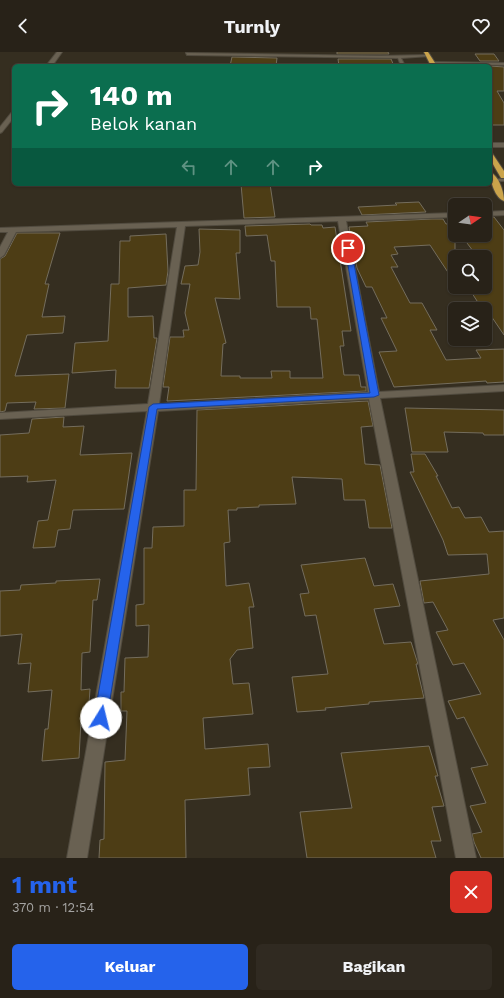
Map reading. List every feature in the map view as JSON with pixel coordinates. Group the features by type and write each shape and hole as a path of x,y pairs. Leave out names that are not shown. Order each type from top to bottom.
{"highway":[{"path":"427,54 433,64"},
{"path":"492,157 504,176"},
{"path":"492,180 504,199"}],"street":[{"path":"51,64 60,52"},
{"path":"0,131 12,116"},
{"path":"492,145 504,145"},
{"path":"492,214 504,213"},
{"path":"0,230 448,215"},
{"path":"342,219 374,395 466,858"},
{"path":"77,858 153,407 182,223"},
{"path":"0,255 14,229"},
{"path":"0,416 504,388"}],"lane":[{"path":"187,54 399,56 427,54"},
{"path":"377,54 427,54"},
{"path":"399,56 402,64"},
{"path":"433,64 504,64"},
{"path":"492,178 504,180"}],"building":[{"path":"337,52 388,52 389,54 337,54"},
{"path":"475,54 494,54 499,61 480,61"},
{"path":"232,57 277,58 276,64 230,64"},
{"path":"338,59 391,59 393,64 339,64"},
{"path":"492,66 504,67 504,91 497,91 504,103 504,125 492,125"},
{"path":"241,186 270,186 275,217 244,218"},
{"path":"419,202 426,212 362,215 358,207 397,205 395,203"},
{"path":"492,217 494,217 504,230 504,335 492,317 492,302 478,302 473,294 492,294 492,250 472,250 466,242 492,242"},
{"path":"443,219 446,224 448,224 448,242 455,242 455,250 448,250 448,272 430,245 394,247 398,254 391,255 398,267 391,267 410,303 422,303 437,330 430,330 446,360 481,358 476,350 504,349 504,382 487,383 486,381 394,387 379,352 397,351 381,318 387,318 372,287 366,287 357,268 349,227 368,226 366,222"},
{"path":"322,225 323,228 335,227 351,331 342,331 344,346 340,346 344,375 359,375 361,387 366,387 366,391 167,401 169,387 163,387 170,337 184,337 183,330 189,330 185,313 190,284 181,284 185,266 198,265 200,252 199,229 240,230 240,253 236,253 240,299 215,298 226,343 223,344 221,376 240,376 240,378 272,378 271,371 290,371 290,378 323,378 317,319 311,319 310,307 277,307 275,261 271,261 267,235 246,236 245,226"},
{"path":"17,233 60,233 45,284 49,284 42,317 65,316 63,333 27,335 15,376 69,374 65,408 34,409 36,402 7,403 5,411 0,412 0,259 5,256"},
{"path":"166,234 168,271 166,285 128,288 128,317 153,316 154,338 157,338 149,388 115,388 116,370 72,373 75,343 108,341 111,284 119,284 120,241 130,241 130,236"},
{"path":"368,401 373,426 361,427 365,464 380,465 392,528 369,528 365,500 344,500 342,479 292,477 296,504 259,505 259,507 228,510 230,542 224,543 226,586 249,583 254,607 249,607 253,648 237,650 230,659 233,684 249,683 253,714 203,718 205,749 268,744 270,767 248,768 250,795 185,800 186,858 99,858 100,840 104,839 105,762 125,760 127,711 121,711 121,692 124,692 125,658 148,657 149,625 136,626 136,605 144,604 144,548 152,548 153,527 184,526 184,490 196,490 197,410"},
{"path":"405,408 504,410 504,435 444,432 448,452 412,452"},
{"path":"64,417 63,427 84,426 80,455 132,453 124,509 73,510 70,529 58,530 55,547 33,548 38,521 48,520 56,480 27,482 28,476 0,477 0,435 29,433 32,419"},
{"path":"411,454 425,454 438,476 436,476 452,508 459,507 465,518 481,517 489,532 504,531 504,618 493,620 504,640 504,858 481,858 474,842 472,834 482,832 470,806 486,803 471,768 488,765 464,717 457,719 448,701 481,694 464,663 453,665 436,632 448,630 433,602 424,603 420,581 489,574 487,554 448,555 443,540 410,472 414,472"},
{"path":"365,558 374,586 393,584 400,606 374,609 384,644 411,642 418,664 416,664 424,698 369,702 369,704 325,708 326,710 297,712 292,677 328,674 316,615 305,616 300,594 309,593 301,565"},
{"path":"100,579 97,600 93,600 90,652 82,653 81,690 90,689 88,719 81,720 79,758 42,761 45,729 48,729 52,690 28,692 31,663 18,664 22,634 0,636 0,591 20,590 21,585 56,583 56,581"},
{"path":"429,746 438,776 435,776 444,806 432,807 441,841 431,841 436,858 307,858 300,812 352,808 341,753"}],"route":[{"path":"101,718 153,407 374,395 348,248"}]}
